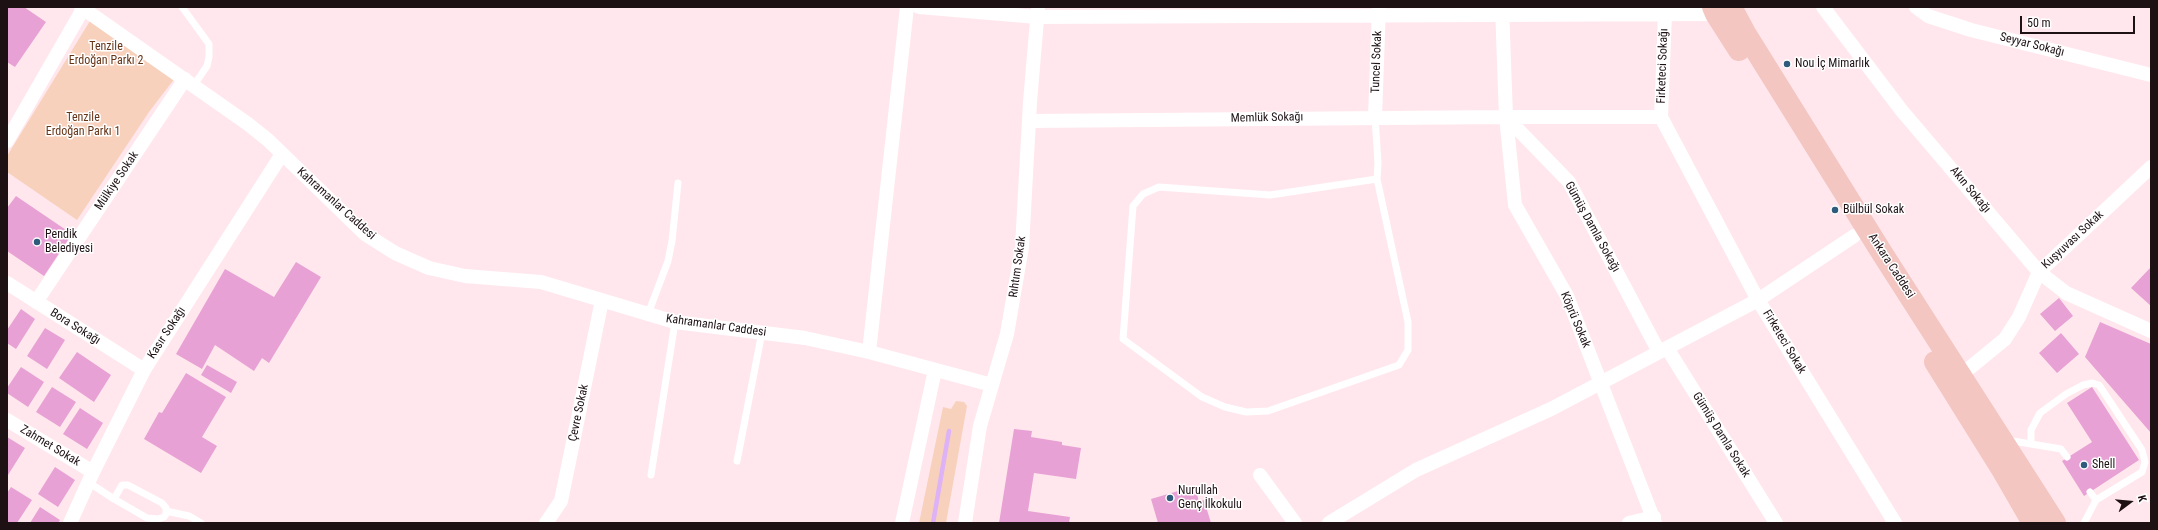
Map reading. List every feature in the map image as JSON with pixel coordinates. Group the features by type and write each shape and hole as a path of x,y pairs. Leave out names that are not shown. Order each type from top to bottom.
{"main road":[{"name":"Ankara Caddesi","path":"1723,9 1794,135 1854,236 1999,464 2033,523"},
{"name":"Ankara Caddesi","path":"1723,9 1750,41 2055,523"}],"street":[{"path":"869,352 906,7"},
{"path":"919,7 1037,12 1502,10 1665,14 1723,9"},
{"name":"Akın Sokağı","path":"1823,7 1902,111 2039,272 2066,293 2151,331"},
{"name":"Seyyar Sokağı","path":"1916,7 1928,16 1971,30 2151,75"},
{"name":"Kahramanlar Caddesi","path":"87,9 248,124 282,154 365,234 396,253 429,268 465,276 541,282 675,322 762,332 869,352 992,385"},
{"path":"7,141 87,9"},
{"name":"Köprü Sokak","path":"1502,10 1506,117 1515,205 1568,296 1654,520"},
{"name":"Tuncel Sokak","path":"1375,117 1379,11"},
{"name":"Rıhtım Sokak","path":"965,523 980,426 1007,334 1022,247 1037,12"},
{"name":"Firketeci Sokağı","path":"1662,117 1665,14"},
{"name":"Mülkiye Sokak","path":"36,302 189,82"},
{"name":"Memlük Sokağı","path":"1029,121 1375,117 1662,117"},
{"name":"Gümüş Damla Sokağı","path":"1506,117 1569,182 1663,350"},
{"path":"1662,117 1758,300 1854,236"},
{"name":"Kasır Sokağı","path":"72,522 91,477 144,370 282,154"},
{"name":"Kuşyuvası Sokak","path":"1961,375 2005,339 2019,317 2039,272 2151,167"},
{"name":"Bora Sokağı","path":"7,283 144,370"},
{"name":"Çevre Sokak","path":"546,523 561,501 602,300"},
{"name":"Firketeci Sokak","path":"1329,523 1416,470 1551,409 1758,300 1895,523"},
{"name":"Gümüş Damla Sokak","path":"1663,350 1776,523"},
{"path":"902,523 935,370"},
{"name":"Zahmet Sokak","path":"7,420 91,477"},
{"path":"1260,475 1295,523"},
{"path":"1629,523 1654,520"}],"lane":[{"path":"182,7 209,44 207,66 189,82"},
{"path":"1375,117 1378,162 1377,179 1408,322 1408,350 1399,365 1268,411 1246,412 1225,406 1202,396 1123,339 1133,206 1143,194 1159,187 1270,195 1377,179"},
{"path":"648,314 668,260 672,241 678,183"},
{"path":"651,475 675,322"},
{"path":"738,461 762,332"},
{"path":"2031,444 2031,430 2040,413 2066,394 2083,385 2092,383 2098,385 2142,450 2145,462 2142,472 2096,500 2084,523"},
{"path":"2003,440 2061,449 2067,457"},
{"path":"91,477 114,498 152,519 164,516 166,511"},
{"path":"114,498 122,485 128,485 162,503 166,511"},
{"path":"2090,492 2096,500"},
{"path":"166,511 189,516 201,523"}],"green space":[{"name":"Tenzile Erdoğan Parkı 1","path":"93,16 178,74 149,112 77,220 7,172 7,156"},
{"path":"956,401 964,402 967,406 946,523 919,523 943,407 951,409"}],"building":[{"path":"7,7 24,7 46,22 15,67 7,62"},
{"name":"Pendik Belediyesi","path":"16,196 72,234 44,276 7,251 7,208"},
{"path":"296,262 321,277 269,363 262,358 254,371 215,345 202,369 176,354 225,269 274,297"},
{"path":"2151,267 2151,306 2131,288"},
{"path":"2059,298 2073,316 2055,331 2040,314"},
{"path":"21,309 35,319 16,349 7,343 7,330"},
{"path":"2100,322 2151,344 2151,433 2085,357"},
{"path":"45,328 65,340 47,369 27,356"},
{"path":"2061,333 2079,354 2057,373 2039,353"},
{"path":"77,352 111,375 94,402 59,378"},
{"path":"207,365 237,382 231,393 201,375"},
{"path":"21,367 44,382 28,407 7,393 7,388"},
{"path":"186,373 226,397 202,437 217,446 201,473 144,439 159,412 162,413"},
{"path":"52,387 76,402 60,427 36,412"},
{"path":"2092,387 2139,460 2084,496 2062,461 2092,442 2067,403"},
{"path":"80,408 103,423 87,449 63,434"},
{"path":"1014,429 1032,431 1031,437 1062,442 1062,445 1081,448 1076,479 1034,473 1028,511 1070,517 1069,523 999,523"},
{"path":"7,437 25,448 8,475 7,474"},
{"path":"55,467 75,480 58,507 38,494"},
{"path":"1195,486 1199,502 1204,500 1211,523 1158,523 1151,499"},
{"path":"11,487 32,500 17,523 7,522 7,493"},
{"path":"40,507 60,520 58,523 30,523"}],"waterway":[{"path":"933,523 949,431"}],"place":[{"name":"Nou İç Mimarlık","path":"1787,64"},
{"name":"Bülbül Sokak","path":"1835,210"},
{"name":"Pendik Belediyesi","path":"37,242"},
{"name":"Shell","path":"2084,465"},
{"name":"Nurullah Genç İlkokulu","path":"1170,498"}],"park label":[{"name":"Tenzile Erdoğan Parkı 2","path":"106,54"}]}
